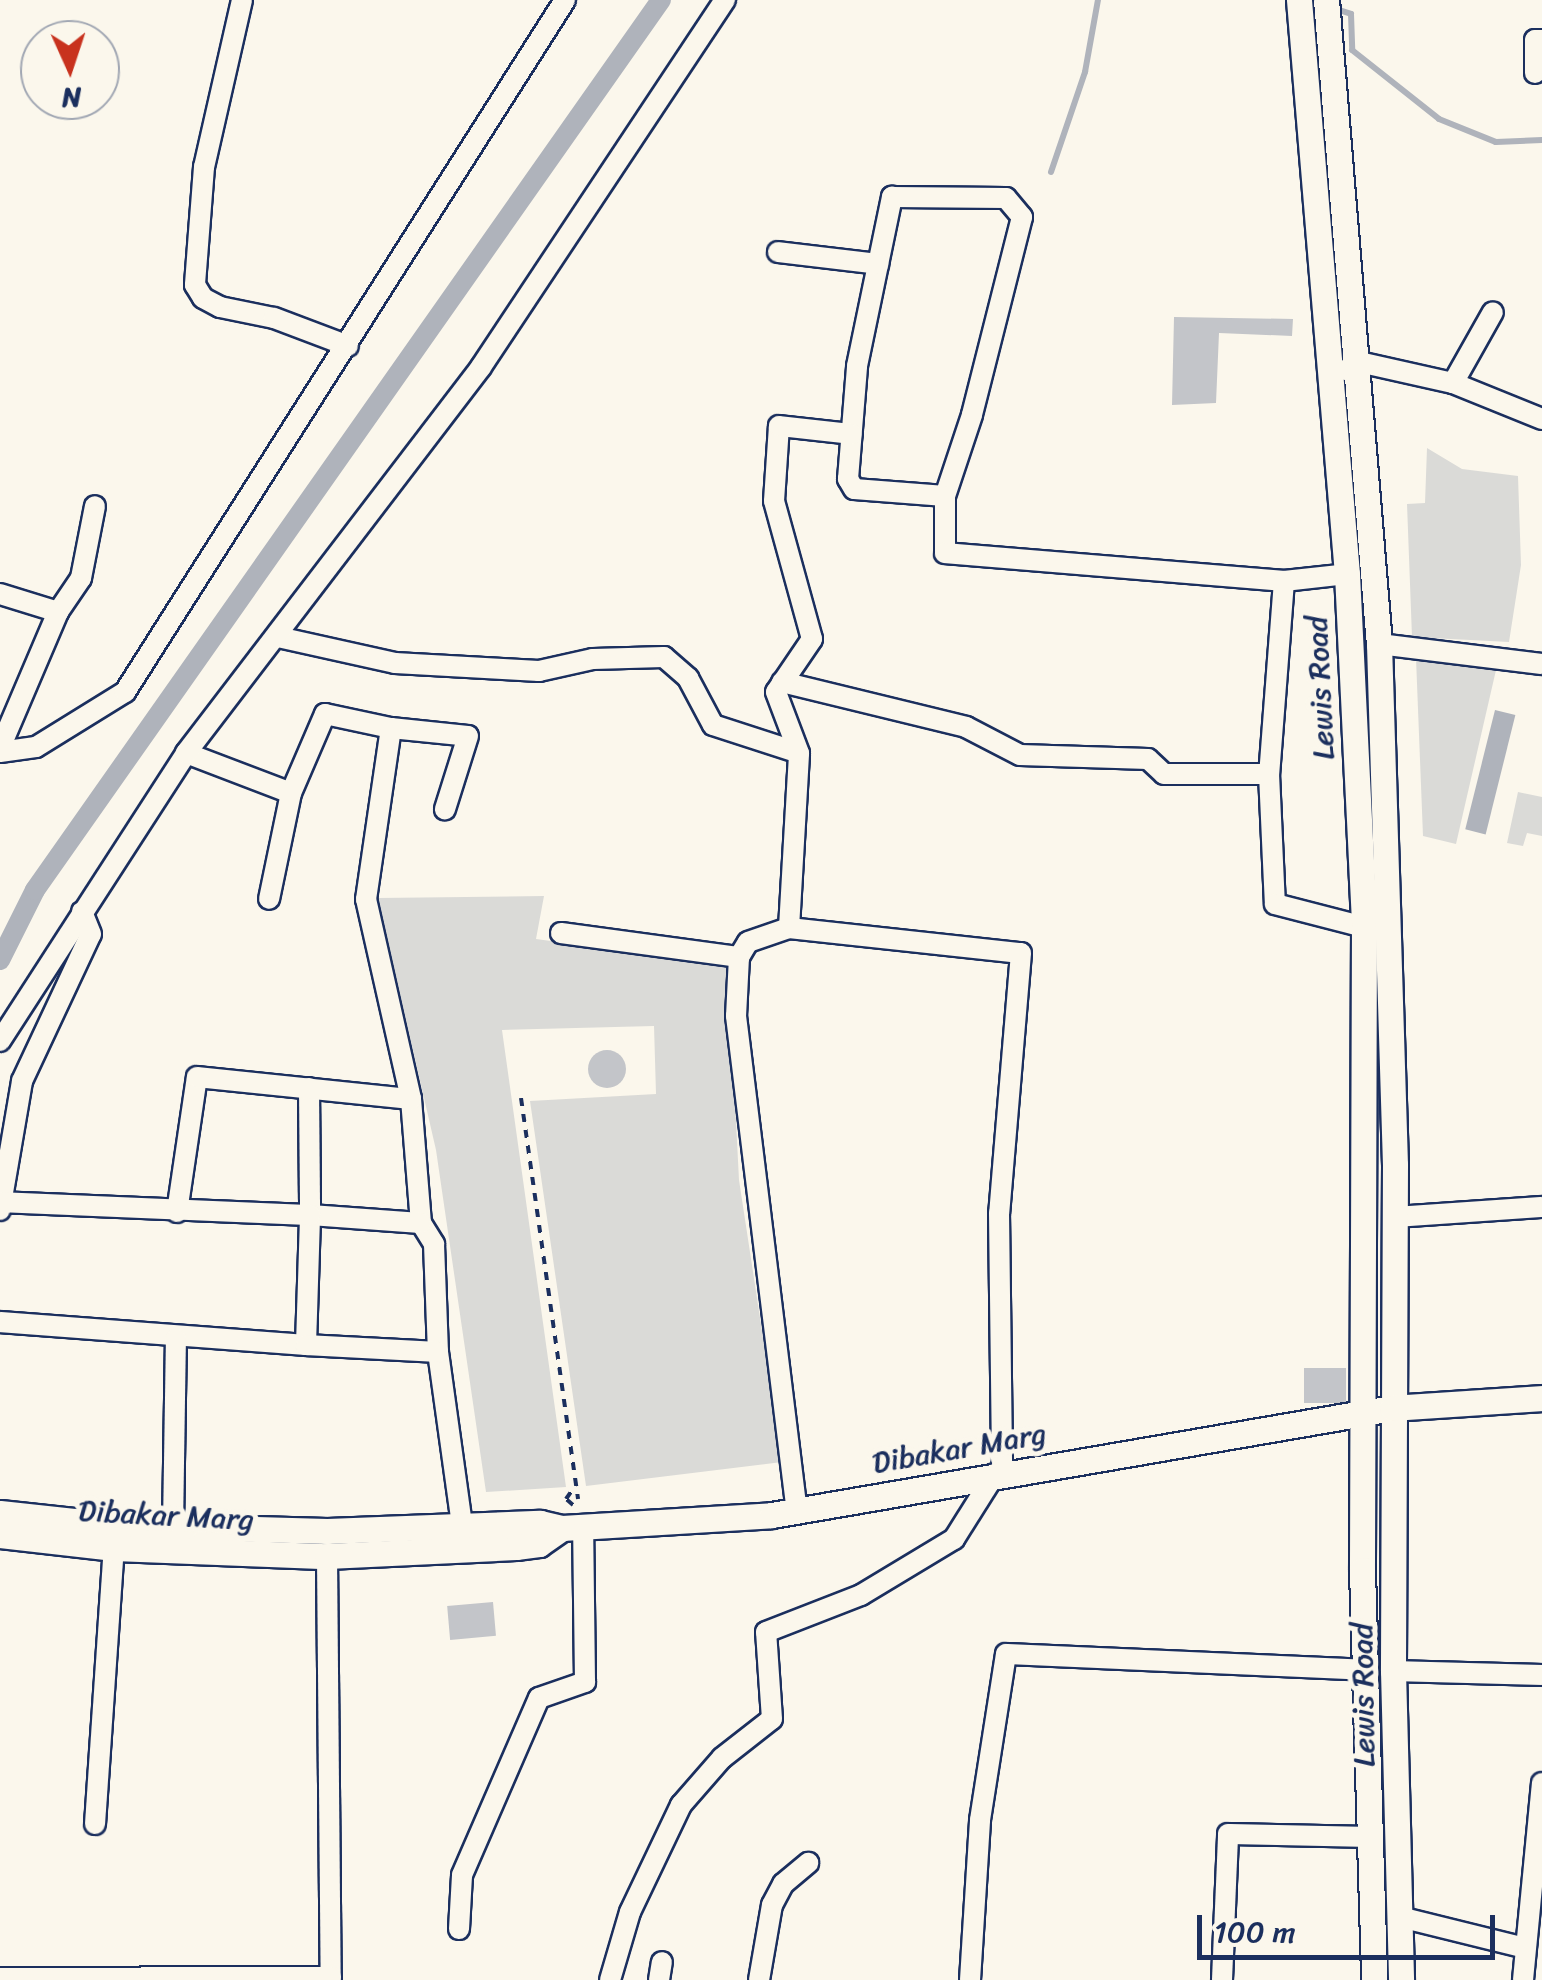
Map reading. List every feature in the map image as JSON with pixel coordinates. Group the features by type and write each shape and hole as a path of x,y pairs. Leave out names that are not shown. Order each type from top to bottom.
{"main road":[{"name":"Lewis Road","path":"1298,0 1347,574 1364,927 1366,1670 1374,1980"},
{"name":"Lewis Road","path":"1326,0 1379,644 1394,1218 1394,1671 1401,1980"},
{"name":"Dibakar Marg","path":"0,1513 173,1526 462,1526 797,1510 1365,1412 1542,1398"},
{"name":"Dibakar Marg","path":"0,1535 114,1548 327,1556 516,1548 539,1544 575,1522"}],"street":[{"path":"242,0 204,167 196,286 203,298 220,306 274,318 348,346"},
{"path":"95,506 81,578 58,612 0,750 36,747 124,692 565,0"},
{"path":"0,1041 186,753 481,367 725,0"},
{"path":"1535,72 1535,40 1542,40"},
{"path":"945,496 854,489 852,434 878,264 892,197 1006,198 1022,216 945,496 944,553 1284,580 1347,574"},
{"path":"778,252 878,264"},
{"path":"1453,383 1493,312"},
{"path":"1330,380 1358,362 1453,383 1542,419"},
{"path":"790,928 799,753 776,692 812,639 774,501 779,426 852,434"},
{"path":"1284,580 1270,774 1275,904 1364,927"},
{"path":"0,594 58,612"},
{"path":"278,637 395,663 539,671 593,660 664,657 688,678 713,725 799,753"},
{"path":"1379,644 1542,664"},
{"path":"782,682 966,727 1020,755 1148,759 1164,774 1270,774"},
{"path":"269,899 291,793 325,714 391,728 468,736 445,809"},
{"path":"391,728 366,899 411,1099 421,1223 434,1244 438,1352 462,1526"},
{"path":"186,753 291,793"},
{"path":"82,912 91,934 22,1081 1,1207 310,1215 421,1223"},
{"path":"610,1980 630,1912 681,1805 722,1758 772,1720 766,1632 861,1595 954,1539 998,1474 998,1212 1021,952 790,928 748,942 738,957 736,1016 797,1510"},
{"path":"561,933 738,957"},
{"path":"177,1212 196,1077 411,1099"},
{"path":"306,1346 308,1088"},
{"path":"1394,1218 1542,1206"},
{"path":"0,1322 176,1339 438,1352"},
{"path":"173,1526 176,1339"},
{"path":"460,1930 462,1876 540,1698 585,1682 575,1522"},
{"path":"95,1824 114,1548"},
{"path":"0,1978 331,1978 327,1556"},
{"path":"970,1980 980,1820 1006,1654 1366,1670"},
{"path":"1394,1671 1542,1676"},
{"path":"1523,1980 1542,1782"},
{"path":"1222,1980 1228,1834 1372,1836"},
{"path":"760,1980 772,1904 783,1884 808,1863"},
{"path":"1400,1917 1525,1948"}],"path":[{"path":"521,1098 578,1498"},
{"path":"575,1522 566,1499 576,1484"}],"shaded area":[{"path":"1427,448 1462,469 1518,476 1521,565 1509,642 1412,637 1407,504 1425,503"},
{"path":"1416,658 1496,670 1456,844 1423,836"},
{"path":"1495,710 1515,715 1486,834 1465,829"},
{"path":"1518,792 1542,797 1542,836 1527,833 1523,846 1507,843"},
{"path":"544,896 536,939 728,965 739,1180 782,1462 586,1486 530,1101 656,1094 654,1026 502,1030 566,1487 486,1492 436,1150 378,898"}],"building":[{"path":"1174,317 1293,319 1292,336 1219,333 1216,403 1172,405"},
{"path":"607,1050 621,1055 626,1069 621,1083 607,1088 593,1083 588,1069 593,1055"},
{"path":"1304,1368 1346,1368 1346,1403 1304,1403"},
{"path":"493,1602 496,1636 450,1640 447,1606"}],"waterway":[{"path":"0,960 35,890 661,0"},
{"path":"1051,172 1085,72 1098,0"},
{"path":"1333,8 1351,14 1352,50 1439,119 1496,142 1542,140"}]}
